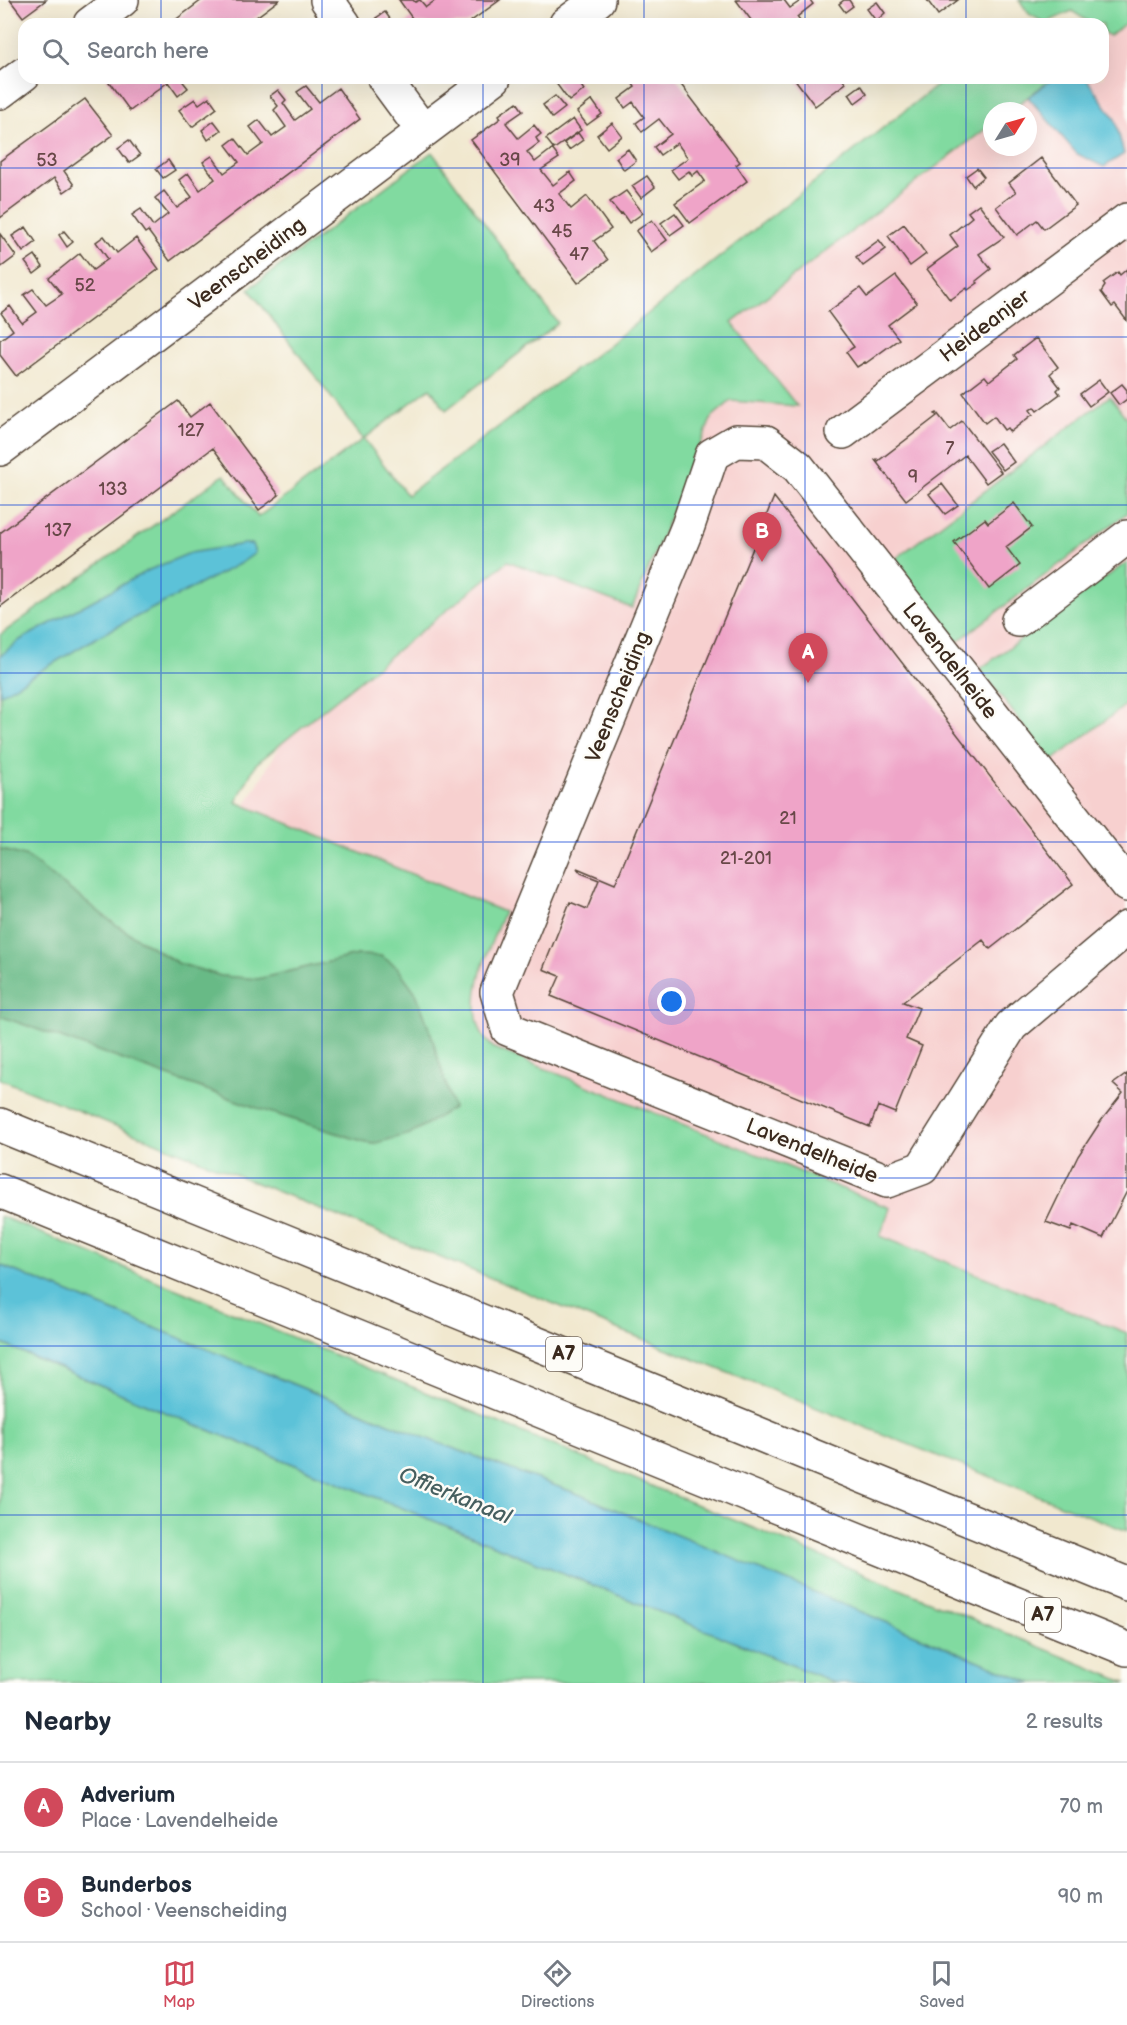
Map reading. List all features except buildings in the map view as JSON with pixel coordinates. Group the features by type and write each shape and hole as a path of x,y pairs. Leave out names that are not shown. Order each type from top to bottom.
{"main road":[{"path":"98,18 122,0"},
{"path":"327,0 340,18"},
{"path":"574,18 598,0"},
{"path":"0,92 18,78"},
{"path":"388,84 423,131"},
{"name":"Veenscheiding","path":"0,449 486,84"},
{"name":"Heideanjer","path":"843,432 1127,220"},
{"name":"Veenscheiding","path":"497,992 688,526 712,455 736,441 766,442"},
{"name":"Lavendelheide","path":"766,442 798,467 1127,885"},
{"path":"1018,620 1127,537"},
{"name":"Lavendelheide","path":"497,992 508,1029 887,1181 922,1168 1011,1026 1127,928"},
{"name":"A7","path":"0,1125 1127,1584"},
{"name":"A7","path":"0,1191 1127,1649"}],"shaded area":[{"path":"1127,0 1127,1457 104,1049 397,544 983,106 983,156 1037,156 1037,102 989,102 1013,84 1109,84 1109,18"}],"green space":[{"path":"1019,0 1127,0 1127,22 1109,36 1109,18 1083,18 1072,11 1056,18 1036,18 1029,14"},
{"path":"938,84 1045,84 1021,102 983,102 983,131 732,323 797,406 731,401 712,417 632,608 508,561 256,764 236,802 504,912 486,956 477,987 477,1019 482,1034 494,1048 890,1208 880,1236 1127,1333 1127,1531 562,1307 0,1079 0,1016 263,1110 372,1144 452,1108 431,1034 416,993 397,967 381,956 357,955 258,979 221,976 178,963 116,925 27,857 0,849 0,635 224,475 258,517 363,439 249,289 432,152 558,323 446,410 430,388 364,439 407,495 607,346"},
{"path":"1110,396 1127,419 1127,513 957,642 894,560"},
{"path":"1127,562 1127,704 1051,762 980,669"},
{"path":"0,849 27,857 116,925 177,963 221,976 258,979 357,955 381,956 397,967 416,993 453,1108 410,1134 372,1144 263,1110 0,1016"},
{"path":"0,1216 1127,1683 1032,1683 578,1494 433,1441 0,1265"},
{"path":"0,1343 184,1420 836,1683 0,1683"}],"water":[{"path":"1045,84 1090,84 1115,119 1124,154 1104,167 1077,154 1037,107 1037,102 1032,102 1028,97"},
{"path":"252,544 255,553 241,563 101,635 0,695 0,656 20,640 149,570 190,553"},
{"name":"Offierkanaal","path":"0,1265 433,1441 578,1494 1032,1683 836,1683 184,1420 0,1343"}],"place":[{"name":"Bunderbos","path":"762,562"},
{"name":"Adverium","path":"808,683"}]}
